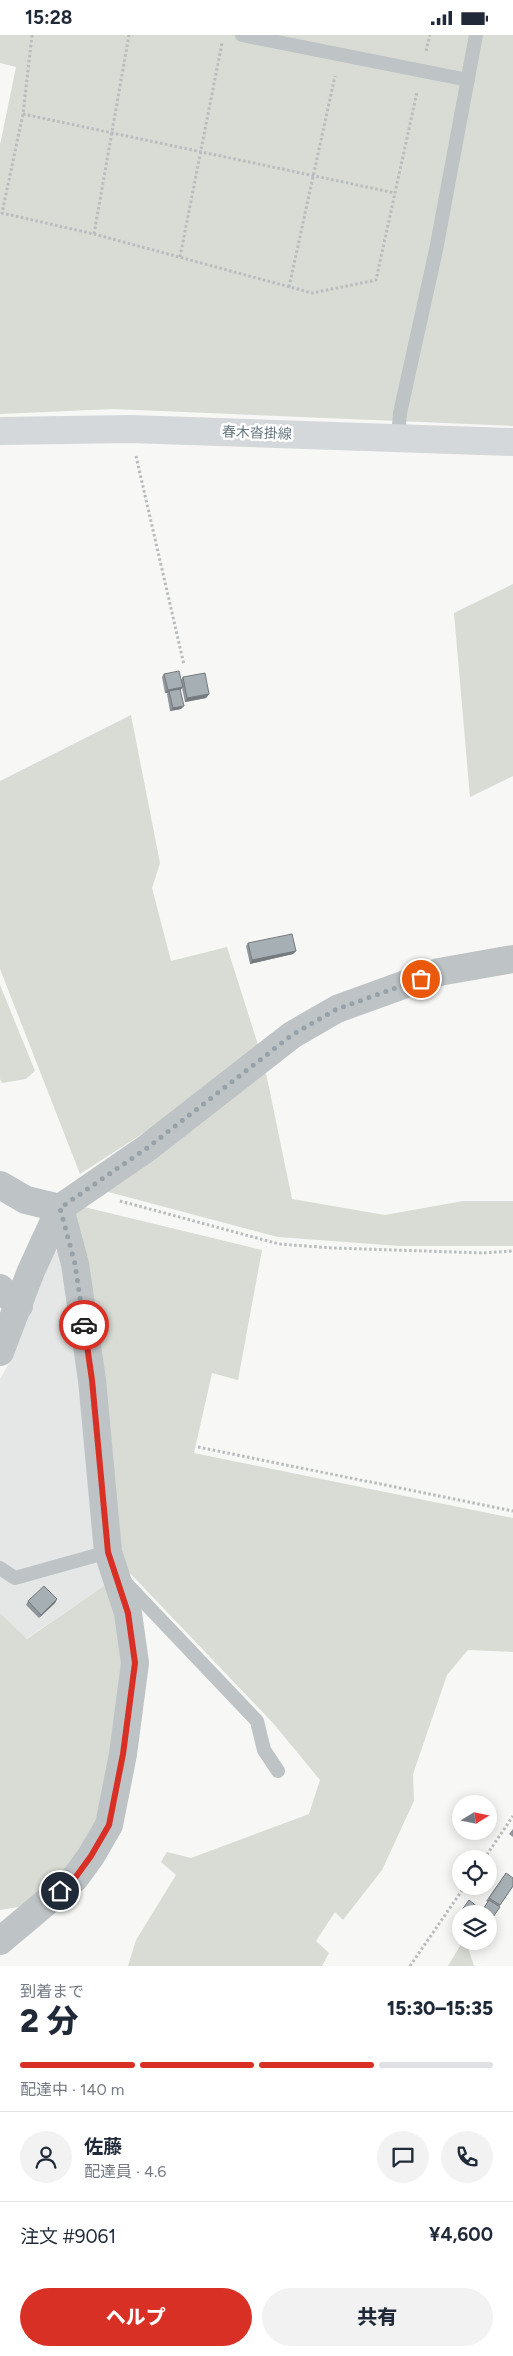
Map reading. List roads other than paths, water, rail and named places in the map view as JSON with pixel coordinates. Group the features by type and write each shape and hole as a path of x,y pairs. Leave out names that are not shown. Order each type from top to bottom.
{"main road":[{"name":"春木沓掛線","path":"0,431 130,429 513,442"}],"street":[{"path":"0,1352 10,1297 31,1271 71,1200 147,1148 292,1035 337,1009 440,972 513,959"},
{"path":"0,1185 26,1200 71,1200"},
{"path":"0,1941 75,1878 91,1856 109,1825 123,1754 135,1663 128,1613 111,1561 92,1380 75,1264 71,1200"}],"lane":[{"path":"242,35 468,80"},
{"path":"398,437 400,413 436,249 476,35"},
{"path":"0,1568 15,1578 111,1561 257,1721 264,1750 278,1771"}]}
